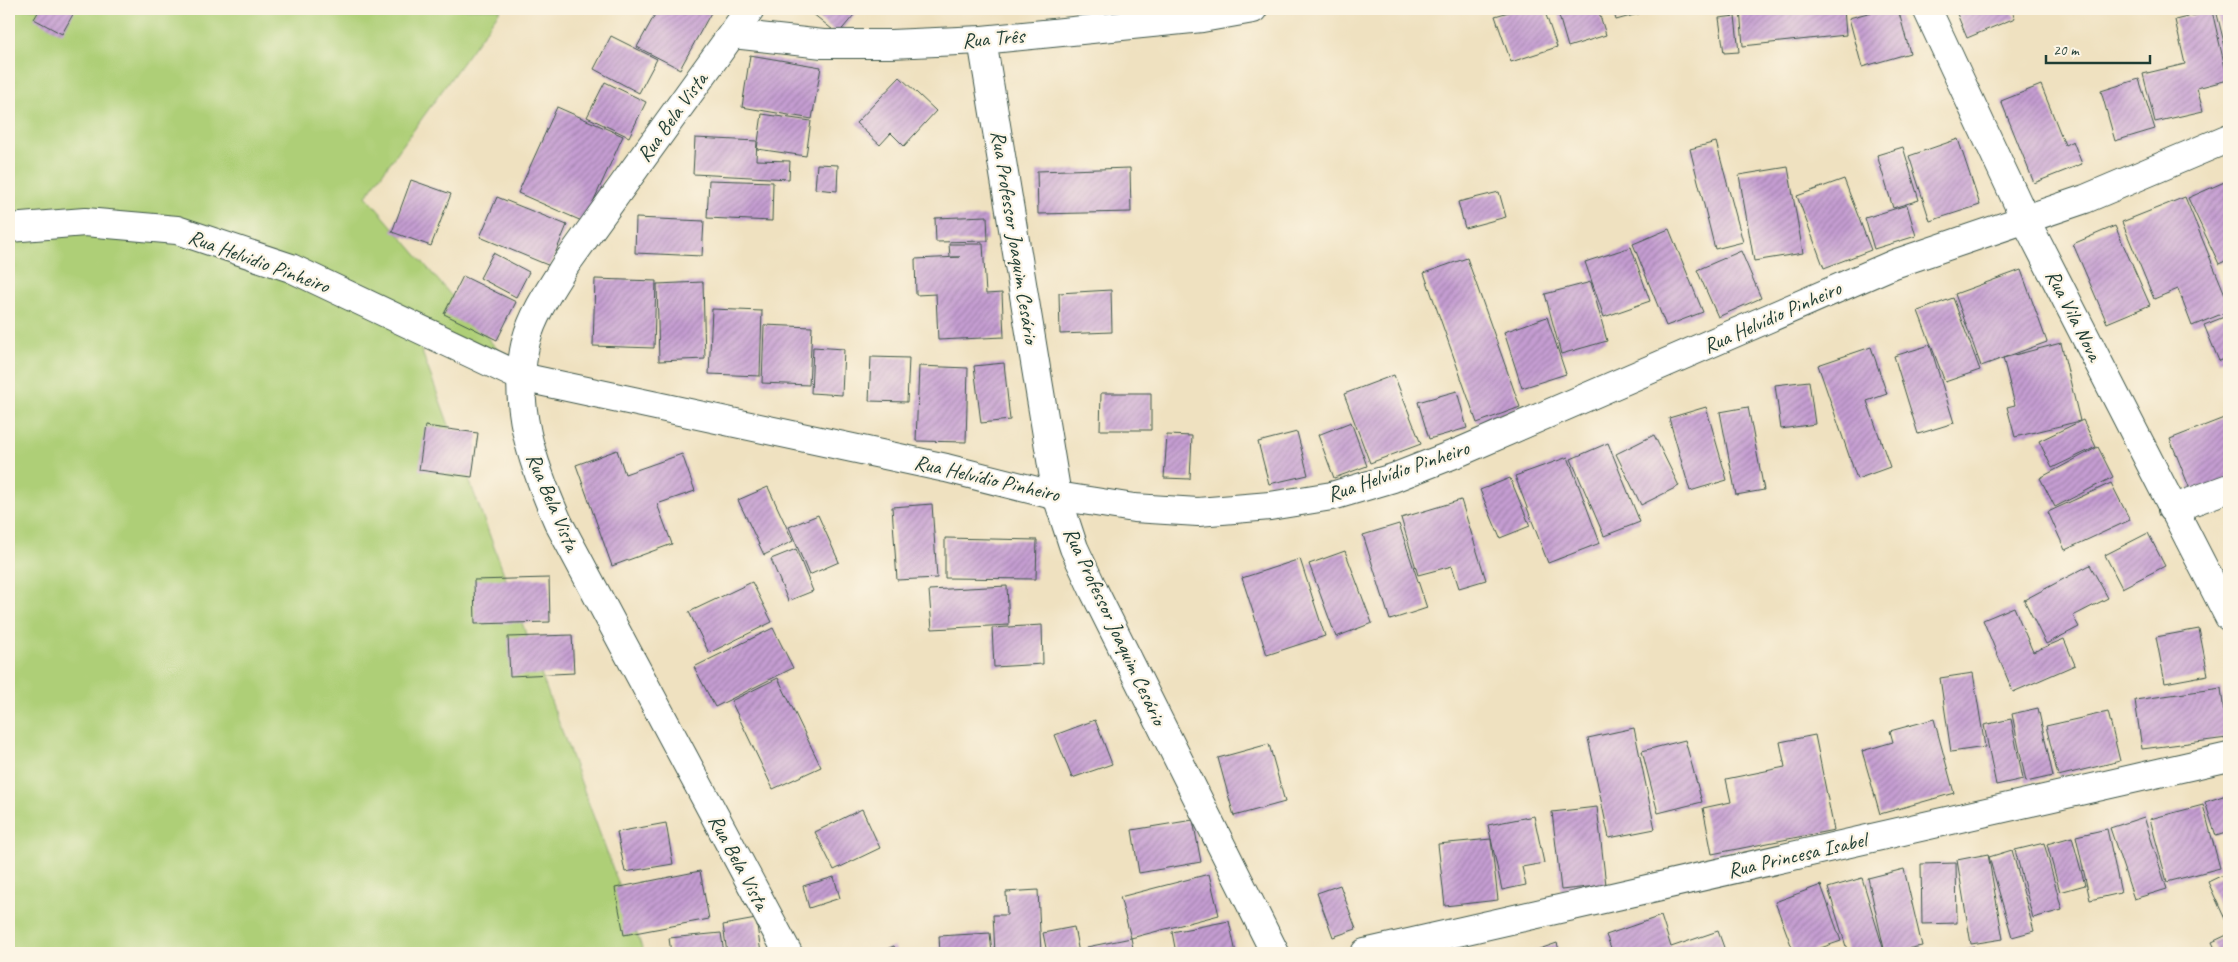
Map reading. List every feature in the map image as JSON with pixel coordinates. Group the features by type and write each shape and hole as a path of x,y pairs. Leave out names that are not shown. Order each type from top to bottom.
{"street":[{"name":"Rua Bela Vista","path":"750,9 566,264 541,305 526,341 521,377 528,443 540,480 558,522 788,953"},
{"name":"Rua Três","path":"733,34 823,44 890,44 982,40 1202,18 1253,9"},
{"name":"Rua Vila Nova","path":"1927,9 2026,221 2229,617"},
{"name":"Rua Professor Joaquim Cesário","path":"982,40 1056,496 1074,548 1094,591 1275,953"},
{"name":"Rua Helvídio Pinheiro","path":"521,377 946,468 1056,496 1134,508 1198,512 1270,506 1332,496 1393,478 1462,451 1894,264 2026,221 2085,199 2229,138"},
{"name":"Rua Helvidio Pinheiro","path":"9,228 85,222 177,230 290,268 521,377"},
{"path":"2172,509 2229,488"},
{"name":"Rua Princesa Isabel","path":"1364,953 2229,757"}],"green space":[{"path":"15,9 501,9 366,196 521,377 412,325 644,953 9,953 9,14"}],"building":[{"path":"40,9 76,9 62,34 34,19"},
{"path":"658,9 713,9 680,69 637,47"},
{"path":"807,9 859,9 838,34"},
{"path":"1519,9 1544,9 1557,47 1511,62 1495,16"},
{"path":"1557,9 1598,9 1606,35 1568,47"},
{"path":"1613,9 1656,9 1616,20"},
{"path":"1740,9 1844,9 1846,35 1743,46"},
{"path":"1883,9 1898,9 1910,53 1862,67 1849,18"},
{"path":"1955,9 2011,9 2015,18 1967,38"},
{"path":"2212,11 2228,80 2197,88 2203,111 2155,122 2143,74 2185,64 2175,20"},
{"path":"2229,11 2229,63 2217,14"},
{"path":"1735,16 1739,52 1724,53 1719,18"},
{"path":"611,36 657,59 639,93 594,69"},
{"path":"750,55 821,67 812,119 742,107"},
{"path":"900,77 936,111 904,146 891,133 880,145 856,123"},
{"path":"2139,79 2155,129 2115,141 2101,91"},
{"path":"605,82 646,102 629,137 587,117"},
{"path":"2041,85 2065,145 2073,141 2082,164 2034,183 2001,101"},
{"path":"557,107 623,136 584,222 518,193"},
{"path":"762,114 811,121 806,156 757,149"},
{"path":"695,138 757,141 756,160 790,161 789,179 693,174"},
{"path":"1958,139 1980,205 1930,221 1909,156"},
{"path":"1716,142 1743,242 1715,249 1690,149"},
{"path":"1903,147 1919,200 1893,208 1877,155"},
{"path":"817,164 838,165 837,191 815,189"},
{"path":"1788,167 1803,253 1754,261 1739,175"},
{"path":"1130,168 1131,212 1038,214 1037,171"},
{"path":"1844,179 1871,250 1824,268 1797,196"},
{"path":"411,180 451,194 431,246 392,232"},
{"path":"709,180 773,182 772,221 707,218"},
{"path":"2229,180 2229,259 2219,264 2188,198"},
{"path":"1499,192 1506,217 1465,228 1458,202"},
{"path":"497,197 567,225 550,266 480,237"},
{"path":"2185,197 2229,304 2229,311 2192,326 2178,289 2154,299 2122,222"},
{"path":"1907,205 1916,236 1874,249 1865,218"},
{"path":"987,216 988,241 936,242 935,218"},
{"path":"636,218 704,221 702,256 635,253"},
{"path":"2115,226 2150,305 2107,323 2073,244"},
{"path":"1669,229 1703,312 1666,326 1633,244"},
{"path":"949,244 983,244 986,294 1002,293 1004,337 938,340 936,294 916,295 915,259 960,257 950,257"},
{"path":"1631,247 1650,301 1604,317 1585,262"},
{"path":"1741,251 1761,298 1718,317 1697,270"},
{"path":"493,253 529,272 516,297 480,278"},
{"path":"1467,258 1520,407 1477,423 1424,273"},
{"path":"2021,270 2047,342 1981,366 1955,294"},
{"path":"463,276 516,302 497,340 444,314"},
{"path":"595,279 656,281 654,348 593,346"},
{"path":"703,282 705,359 659,361 657,284"},
{"path":"1591,282 1607,341 1561,354 1545,294"},
{"path":"1111,290 1112,332 1060,334 1059,293"},
{"path":"1953,298 1980,370 1945,382 1918,311"},
{"path":"712,309 762,311 760,376 709,374"},
{"path":"2229,315 2229,356 2219,361 2204,325"},
{"path":"1547,317 1566,374 1522,388 1504,332"},
{"path":"764,325 812,327 809,385 762,383"},
{"path":"2061,343 2080,421 2015,437 2007,407 2015,405 2003,358"},
{"path":"1930,345 1954,423 1918,434 1894,356"},
{"path":"813,347 844,349 842,395 811,393"},
{"path":"1871,347 1887,394 1867,401 1890,467 1857,479 1818,365"},
{"path":"871,357 909,358 907,402 869,401"},
{"path":"1004,363 1010,420 981,423 974,366"},
{"path":"919,366 968,368 966,442 916,441"},
{"path":"1394,375 1421,444 1370,463 1344,394"},
{"path":"1809,381 1815,424 1781,429 1775,385"},
{"path":"1457,391 1467,428 1429,439 1418,402"},
{"path":"1101,393 1151,393 1151,430 1100,430"},
{"path":"1706,407 1727,480 1690,491 1669,418"},
{"path":"1748,407 1764,490 1736,495 1720,412"},
{"path":"2229,416 2229,483 2193,497 2170,439"},
{"path":"2083,420 2096,447 2052,468 2039,441"},
{"path":"1351,422 1367,466 1334,478 1318,435"},
{"path":"425,426 478,433 472,477 419,470"},
{"path":"1297,432 1308,475 1269,484 1258,442"},
{"path":"1167,435 1192,436 1190,479 1164,478"},
{"path":"1654,435 1679,486 1641,505 1616,454"},
{"path":"1608,443 1640,522 1604,536 1571,459"},
{"path":"2098,447 2113,477 2055,507 2040,478"},
{"path":"617,450 625,474 682,454 695,491 657,504 672,544 612,566 576,465"},
{"path":"1568,457 1600,543 1548,563 1515,476"},
{"path":"1510,478 1530,526 1500,538 1480,490"},
{"path":"2111,483 2130,520 2065,550 2048,512"},
{"path":"768,487 793,541 764,555 738,500"},
{"path":"1461,500 1486,580 1459,588 1452,566 1418,575 1401,518"},
{"path":"932,504 937,578 897,580 892,507"},
{"path":"818,515 839,562 809,575 789,527"},
{"path":"1399,524 1427,608 1390,620 1363,535"},
{"path":"2148,533 2165,566 2122,588 2105,555"},
{"path":"945,538 1037,540 1036,579 945,578"},
{"path":"796,549 813,591 788,601 771,559"},
{"path":"1345,551 1372,623 1336,637 1309,564"},
{"path":"1300,559 1325,636 1267,655 1242,578"},
{"path":"2090,565 2108,598 2073,616 2079,627 2046,644 2024,600"},
{"path":"549,578 550,622 475,624 474,580"},
{"path":"752,582 772,622 709,653 689,612"},
{"path":"1007,586 1009,625 932,629 929,590"},
{"path":"2014,607 2033,652 2064,639 2075,665 2013,692 1983,620"},
{"path":"1042,625 1043,664 994,667 992,628"},
{"path":"773,628 793,668 715,707 694,667"},
{"path":"2199,629 2208,675 2165,683 2156,637"},
{"path":"572,635 574,673 510,676 508,637"},
{"path":"1973,673 1985,747 1951,752 1940,678"},
{"path":"778,678 821,767 773,789 731,701"},
{"path":"2221,688 2227,738 2142,749 2135,700"},
{"path":"2038,708 2053,776 2026,782 2012,714"},
{"path":"2108,712 2120,761 2058,776 2046,726"},
{"path":"1934,719 1954,793 1880,814 1862,751 1893,742 1890,731"},
{"path":"2011,719 2023,779 1996,785 1984,725"},
{"path":"1095,720 1112,764 1072,778 1055,735"},
{"path":"1634,728 1655,829 1609,838 1588,738"},
{"path":"1815,735 1834,830 1712,854 1703,808 1731,802 1726,779 1785,767 1780,742"},
{"path":"1685,740 1702,802 1658,813 1642,751"},
{"path":"1269,744 1285,802 1234,816 1218,758"},
{"path":"2229,794 2229,832 2216,836 2205,802"},
{"path":"2203,805 2220,868 2167,882 2150,819"},
{"path":"1597,807 1606,885 1561,890 1552,812"},
{"path":"862,809 880,848 834,870 815,832"},
{"path":"1534,816 1544,863 1522,867 1526,885 1502,890 1488,825"},
{"path":"2144,817 2167,889 2134,899 2110,828"},
{"path":"1193,820 1201,862 1139,873 1132,830"},
{"path":"666,823 673,864 625,872 617,832"},
{"path":"2107,829 2121,893 2090,900 2076,836"},
{"path":"2072,837 2085,885 2060,892 2047,844"},
{"path":"1491,839 1498,900 1445,906 1438,844"},
{"path":"2044,843 2062,910 2033,918 2015,850"},
{"path":"2012,850 2034,931 2012,937 1989,857"},
{"path":"1988,854 2003,939 1971,944 1957,860"},
{"path":"1956,863 1957,923 1922,924 1921,864"},
{"path":"1904,869 1922,946 1885,953 1868,878"},
{"path":"700,871 709,919 624,935 615,888"},
{"path":"2229,872 2229,928 2208,882"},
{"path":"1209,874 1219,915 1131,938 1120,897"},
{"path":"834,877 840,898 809,908 803,886"},
{"path":"1862,878 1884,951 1876,953 1848,953 1828,888"},
{"path":"1340,885 1356,929 1333,937 1317,893"},
{"path":"1821,885 1841,941 1806,953 1794,953 1775,902"},
{"path":"1038,890 1041,953 995,953 993,915 1007,915 1006,892"},
{"path":"1661,916 1671,947 1718,931 1726,953 1613,953 1606,935"},
{"path":"756,919 761,953 727,953 723,925"},
{"path":"1229,921 1236,953 1176,953 1172,932"},
{"path":"1074,927 1079,953 1047,953 1043,933"},
{"path":"721,933 724,953 671,953 669,938"},
{"path":"990,933 992,953 940,953 939,936"},
{"path":"2229,934 2229,953 2217,953 2212,942"},
{"path":"1131,938 1134,953 1089,953 1087,947"},
{"path":"1557,943 1560,953 1528,953"},
{"path":"894,946 897,953 877,953"},
{"path":"1975,947 1977,953 1955,953"}]}
